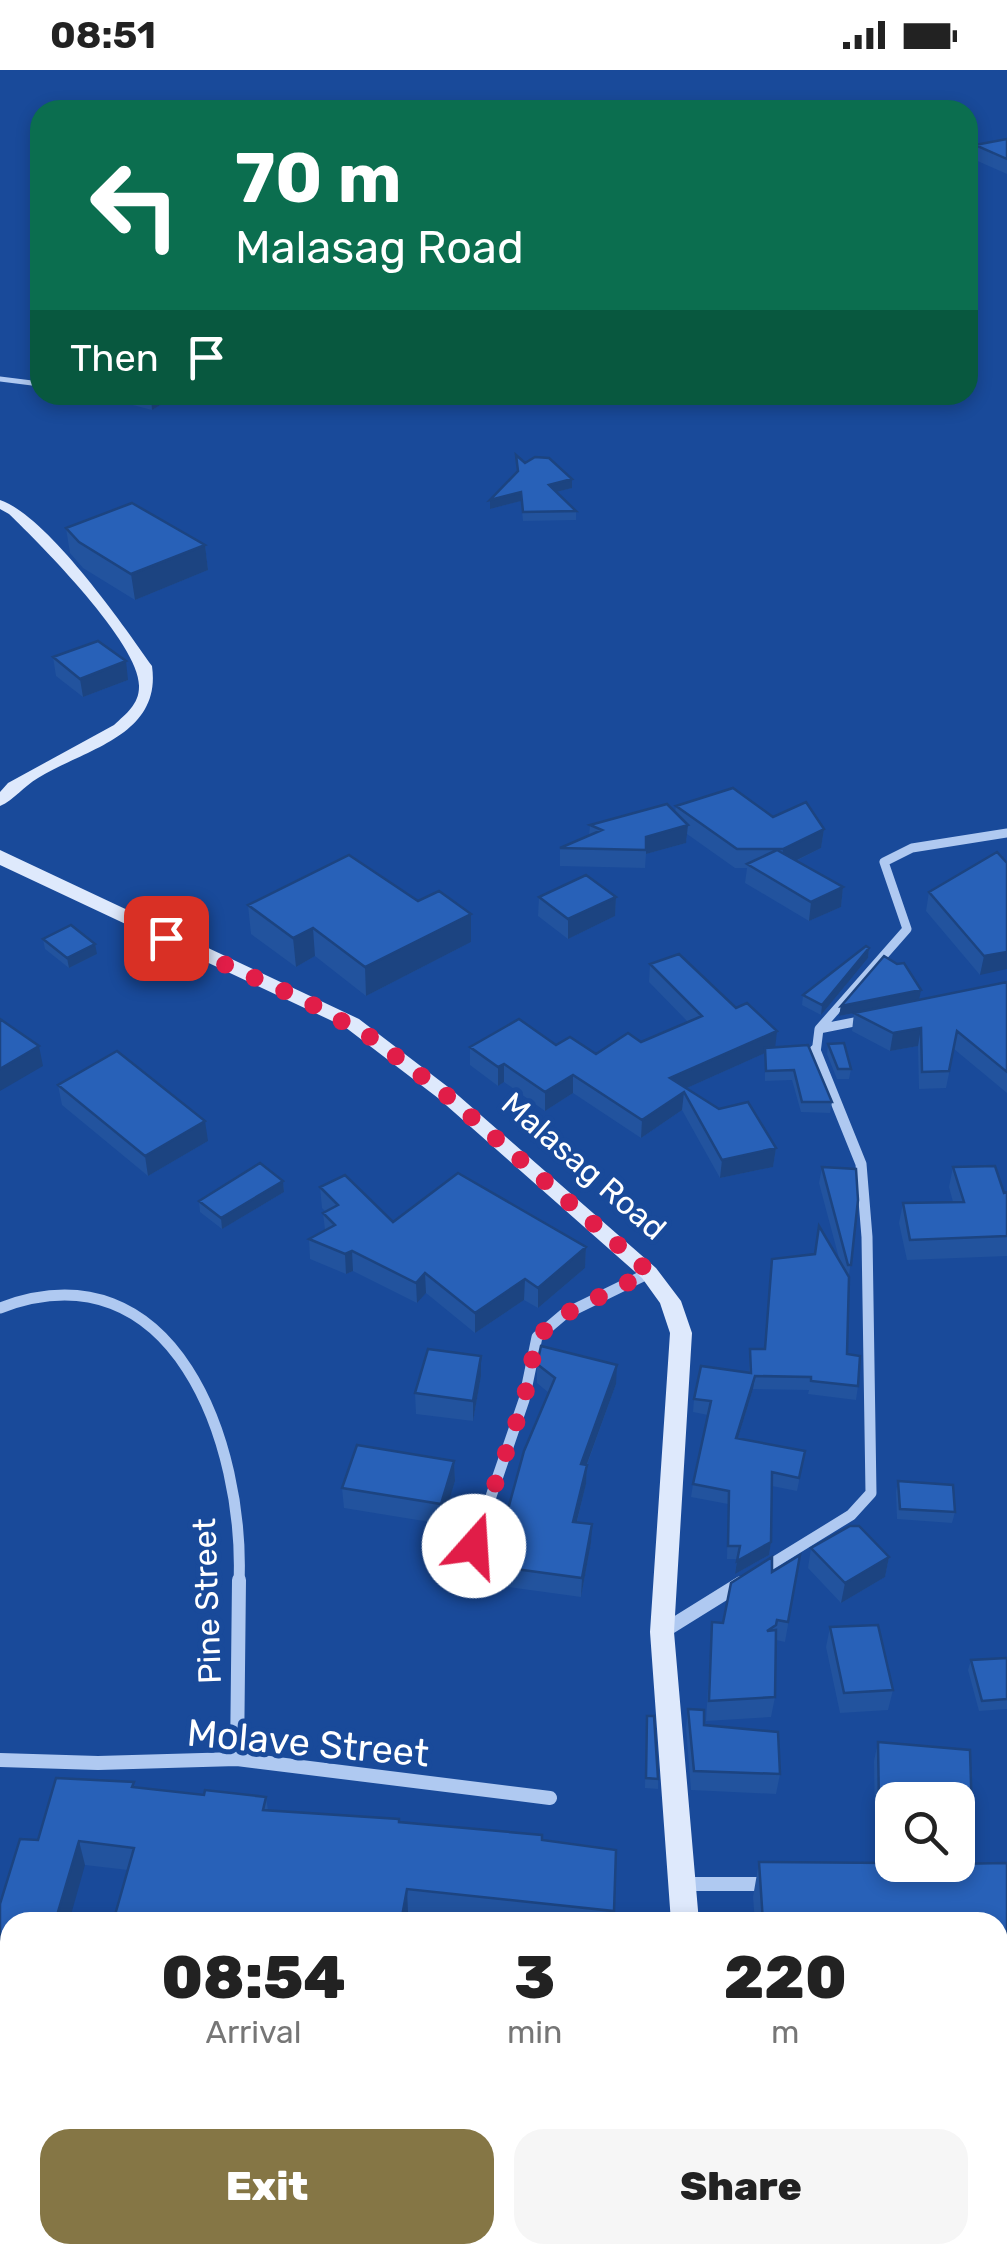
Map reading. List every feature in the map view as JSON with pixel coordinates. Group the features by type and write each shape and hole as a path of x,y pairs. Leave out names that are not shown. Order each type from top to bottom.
{"street":[{"path":"0,504 14,510 72,570 145,666 147,684 146,698 133,717 92,744 11,785 0,801"},
{"path":"662,1632 851,1515 871,1493 868,1237 861,1164 814,1048 819,1029 906,929 902,906 884,880 884,862 912,848 1007,833"},
{"name":"Malasag Road","path":"0,855 97,907 352,1024 445,1094 649,1272 670,1301 681,1334 662,1632 683,1912"},
{"path":"819,1029 876,1017"},
{"path":"474,1546 524,1400 537,1337 563,1315 649,1272"},
{"name":"Pine Street","path":"0,1308 29,1295 102,1298 138,1314 165,1333 204,1397 221,1450 239,1538 237,1759"},
{"name":"Molave Street","path":"0,1760 98,1764 237,1759 550,1798"},
{"path":"679,1884 778,1884"}],"lane":[{"path":"0,379 30,383"}],"building":[{"path":"1007,139 1007,159 978,146"},
{"path":"516,455 525,463 535,457 549,458 572,479 549,485 576,511 523,512 521,492 490,500 518,471"},
{"path":"132,503 205,545 131,574 79,542 66,528"},
{"path":"98,641 126,661 80,679 53,657"},
{"path":"733,788 773,817 806,802 824,829 783,849 737,849 676,806"},
{"path":"667,804 688,825 646,837 646,850 560,848 602,830 590,825"},
{"path":"777,850 843,887 811,902 747,864"},
{"path":"997,852 1007,863 1007,952 984,956 929,892"},
{"path":"349,855 418,901 439,891 471,914 365,967 313,928 293,938 248,905"},
{"path":"586,875 616,897 568,919 539,897"},
{"path":"71,925 95,944 67,958 43,939"},
{"path":"866,946 869,948 822,1005 803,995"},
{"path":"679,954 736,1008 747,1003 777,1031 670,1078 719,1109 748,1102 776,1148 722,1160 684,1092 642,1120 573,1075 545,1092 470,1047 519,1019 556,1045 570,1037 596,1054 628,1033 641,1042 702,1016 650,964"},
{"path":"884,956 897,964 904,963 921,990 841,1006"},
{"path":"1007,982 1007,1072 957,1031 949,1071 922,1072 921,1028 893,1033 854,1013"},
{"path":"0,1019 39,1046 0,1069"},
{"path":"844,1043 851,1069 838,1069 828,1044"},
{"path":"808,1045 832,1102 802,1102 794,1070 766,1071 765,1048"},
{"path":"117,1051 205,1121 145,1156 58,1085"},
{"path":"260,1163 283,1181 221,1218 199,1201"},
{"path":"995,1166 1004,1193 1007,1192 1007,1236 910,1240 903,1203 964,1202 953,1167"},
{"path":"822,1167 856,1169 858,1200 851,1265 848,1265"},
{"path":"458,1173 586,1247 538,1288 525,1279 475,1313 425,1273 416,1283 352,1251 345,1254 309,1239 335,1225 323,1213 338,1205 320,1187 345,1175 393,1222"},
{"path":"819,1226 849,1277 847,1354 860,1356 858,1386 811,1381 811,1377 755,1376 736,1438 805,1451 799,1478 772,1472 771,1542 737,1561 740,1546 728,1546 729,1491 693,1484 711,1401 694,1399 701,1366 751,1373 750,1349 765,1349 772,1259 815,1254"},
{"path":"541,1346 617,1365 581,1464 587,1465 573,1522 592,1524 582,1578 486,1565 498,1511 507,1513 524,1451 555,1378 537,1364"},
{"path":"428,1349 481,1356 473,1401 415,1393"},
{"path":"357,1445 454,1461 441,1504 342,1488"},
{"path":"898,1481 953,1485 955,1512 900,1509"},
{"path":"850,1526 859,1526 889,1557 845,1583 811,1548"},
{"path":"800,1555 788,1622 777,1620 767,1631 776,1630 775,1697 709,1701 712,1622 723,1623 731,1583 772,1557 772,1572"},
{"path":"878,1625 893,1690 844,1693 830,1627"},
{"path":"1007,1658 1007,1699 982,1701 971,1660"},
{"path":"688,1709 704,1710 704,1725 778,1732 780,1774 694,1771"},
{"path":"647,1716 654,1716 658,1779 646,1778"},
{"path":"878,1742 970,1750 971,1782 879,1782"},
{"path":"56,1778 134,1782 132,1787 204,1795 205,1790 266,1797 263,1810 399,1819 542,1835 542,1840 616,1850 614,1911 407,1889 403,1912 116,1912 134,1848 79,1841 58,1912 0,1912 20,1839 38,1840"},
{"path":"759,1862 875,1863 875,1882 975,1882 975,1864 1007,1863 1007,1912 762,1912"}],"route":[{"path":"166,938 352,1024 445,1094 649,1272 563,1315 537,1337 524,1400 474,1546"}]}
